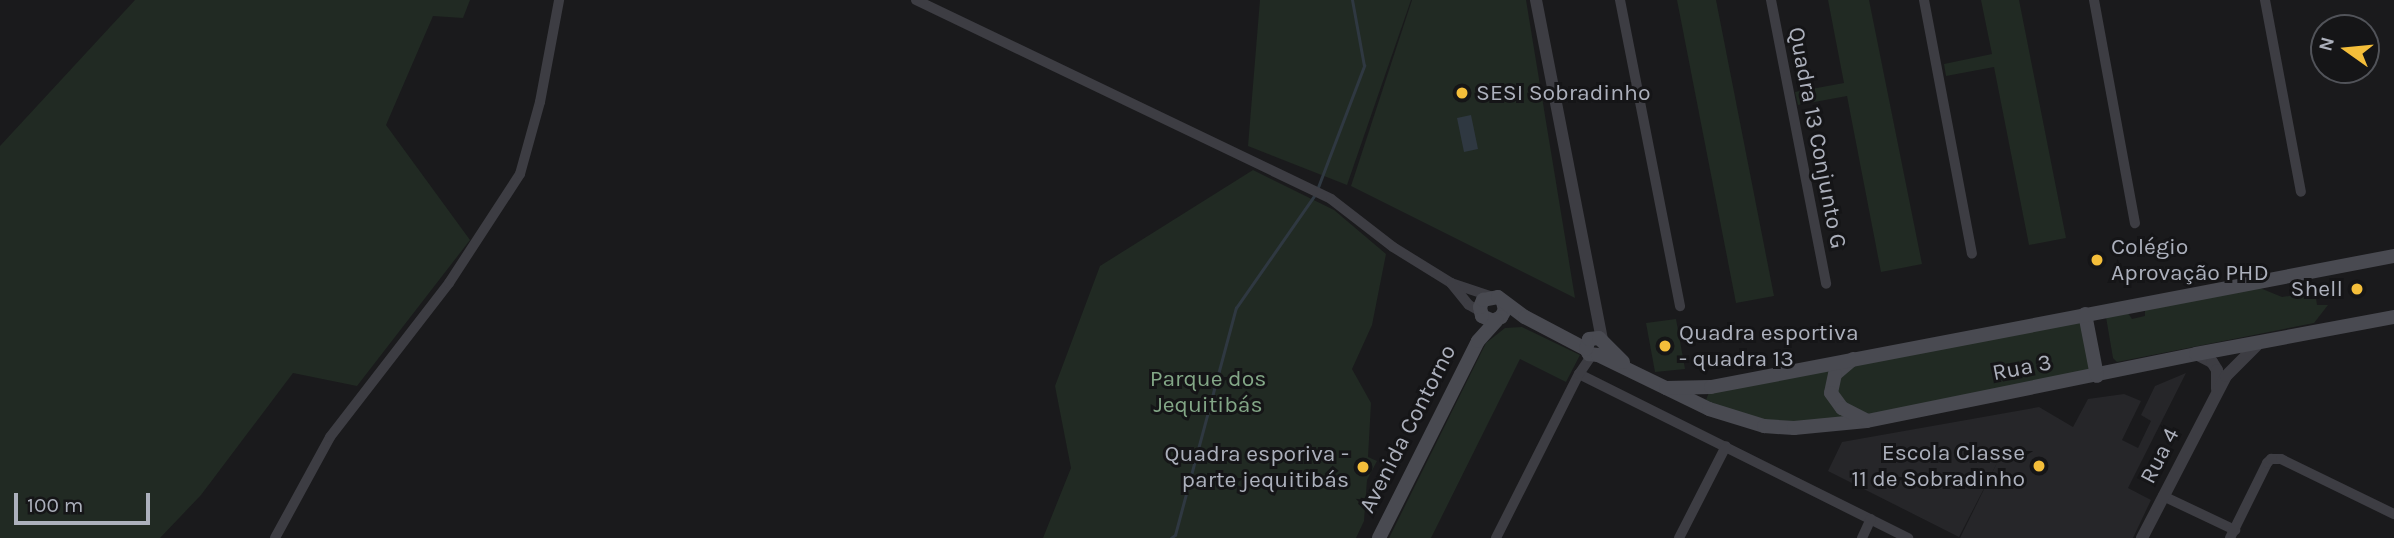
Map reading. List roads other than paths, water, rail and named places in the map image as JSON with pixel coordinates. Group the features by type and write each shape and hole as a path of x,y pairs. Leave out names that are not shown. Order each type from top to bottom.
{"main road":[{"name":"Rua 3","path":"1663,389 1711,387 2394,256"},
{"path":"1492,297 1481,303 1480,312 1485,319 1525,317"},
{"path":"1492,297 1545,328 1595,346"},
{"path":"1492,297 1505,310 1499,319"},
{"name":"Avenida Contorno","path":"1478,341 1480,312"},
{"path":"2085,314 2097,376"},
{"name":"Rua 3","path":"1595,346 1640,377 1709,409 1764,426 1827,426 1867,421 2394,317"},
{"name":"Avenida Contorno","path":"1379,538 1478,341 1499,319"},
{"path":"1854,358 1836,374 1831,393 1842,408 1867,421"},
{"path":"1709,409 1706,400 1711,387"}],"street":[{"path":"275,538 330,436 449,283 520,174 540,102 559,0"},
{"path":"916,0 1331,199 1392,247 1451,283 1492,297"},
{"path":"1496,538 1595,346 1597,304 1536,0"},
{"path":"1619,0 1680,306"},
{"name":"Quadra 13 Conjunto G","path":"1771,0 1826,284"},
{"path":"1924,0 1972,254"},
{"path":"2094,0 2135,223"},
{"path":"2265,0 2301,192"},
{"path":"1451,283 1469,305 1480,312"},
{"name":"Rua 4","path":"2142,538 2216,392 2234,365 2259,343"},
{"path":"2196,354 2212,362 2217,370 2216,392"},
{"path":"1579,374 1908,538"},
{"path":"1679,538 1726,446"},
{"path":"2164,496 2232,534 2267,463 2271,459 2281,459 2394,514"},
{"path":"1862,538 1871,519"}],"waterway":[{"path":"1317,190 1364,66 1352,0"},
{"path":"1171,538 1175,535 1236,308 1314,196"}],"place":[{"name":"SESI Sobradinho","path":"1462,93"},
{"name":"Colégio Aprovação PHD","path":"2097,260"},
{"name":"Shell","path":"2357,289"},
{"name":"Quadra esportiva - quadra 13","path":"1665,346"},
{"name":"Escola Classe 11 de Sobradinho","path":"2039,466"},
{"name":"Quadra esporiva - parte jequitibás","path":"1363,467"}],"park label":[{"name":"Parque dos Jequitibás","path":"1208,392"}]}
